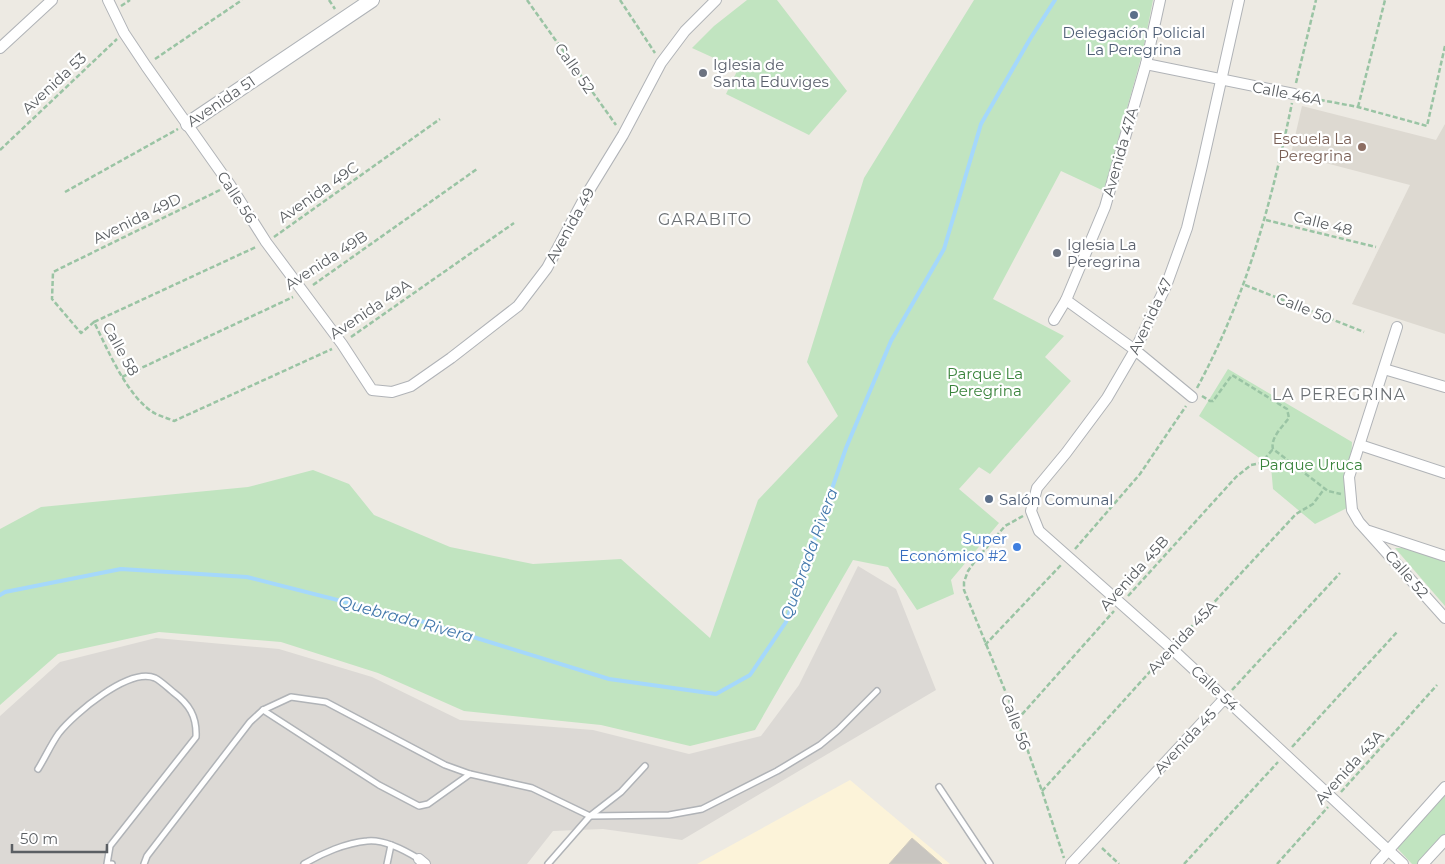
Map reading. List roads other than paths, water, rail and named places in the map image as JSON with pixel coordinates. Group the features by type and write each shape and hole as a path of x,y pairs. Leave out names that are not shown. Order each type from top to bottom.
{"street":[{"path":"0,48 52,0"},
{"name":"Calle 56","path":"108,0 124,33 146,66 230,185 266,242 342,344 372,390"},
{"name":"Avenida 51","path":"188,124 372,0"},
{"name":"Avenida 49","path":"372,390 392,392 410,386 451,358 518,306 547,268 584,197 623,135 661,63 685,31 716,0"},
{"name":"Avenida 47A","path":"1066,300 1105,208 1146,64 1160,0"},
{"name":"Avenida 47","path":"1031,511 1037,488 1107,398 1135,350 1166,286 1187,228 1239,0"},
{"name":"Calle 46A","path":"1146,64 1221,81 1294,94"},
{"path":"1054,320 1066,300 1194,394"},
{"path":"1397,327 1349,477 1352,510 1368,531 1445,556"},
{"path":"1384,369 1445,387"},
{"path":"1360,445 1445,472"},
{"name":"Calle 54","path":"1031,511 1039,531 1171,648 1403,864"},
{"name":"Calle 52","path":"1368,531 1445,618"},
{"name":"Avenida 45","path":"1071,864 1225,698"},
{"path":"1376,864 1445,787"},
{"path":"1424,864 1445,840"}],"lane":[{"path":"38,769 60,733 87,706 120,683 140,678 154,678 186,702 196,724 196,737 110,846 106,864 112,864"},
{"path":"144,864 147,856 250,722 262,710 290,698 326,702 445,765 470,774 532,788 590,816 669,815 702,809 777,771 820,744 838,730 877,691"},
{"path":"262,710 379,785 419,806 428,804 470,774"},
{"path":"548,864 590,816 621,792 645,766"},
{"path":"939,787 990,864"},
{"path":"304,864 326,853 369,840 406,851 422,862"},
{"path":"387,864 391,845"}],"waterway":[{"name":"Quebrada Rivera","path":"0,595 5,592 121,569 247,577 428,623 609,679 716,694 750,675 786,622 846,448 891,341 944,249 981,124 1055,0"}],"place":[{"name":"Delegación Policial La Peregrina","path":"1134,15"},
{"name":"Iglesia de Santa Eduviges","path":"703,73"},
{"name":"Escuela La Peregrina","path":"1362,147"},
{"name":"Iglesia La Peregrina","path":"1057,253"},
{"name":"Salón Comunal","path":"989,499"},
{"name":"Super Económico #2","path":"1017,547"}],"district":[{"name":"GARABITO","path":"705,219"},
{"name":"LA PEREGRINA","path":"1339,394"}],"park label":[{"name":"Parque La Peregrina","path":"985,382"},
{"name":"Parque Uruca","path":"1311,464"}]}
